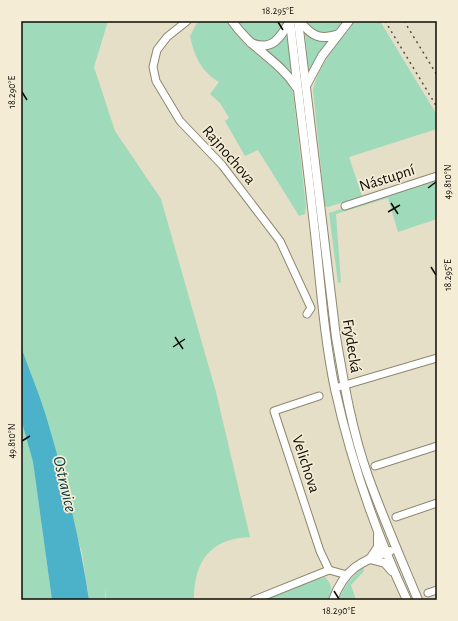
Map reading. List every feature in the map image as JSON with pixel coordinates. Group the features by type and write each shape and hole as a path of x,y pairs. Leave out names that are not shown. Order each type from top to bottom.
{"main road":[{"path":"232,21 246,40 282,70 298,90"},
{"path":"246,40 261,46 272,44 281,36 290,21"},
{"name":"Frýdecká","path":"290,21 325,328 335,388 346,434 375,521 407,600"},
{"path":"299,21 309,32 318,37 328,37 341,32"},
{"name":"Frýdecká","path":"299,21 336,337 344,385 353,426 368,475 418,600"},
{"path":"306,84 319,60 349,21"},
{"path":"369,559 378,547 375,521"},
{"path":"333,600 340,585 358,564 397,548"},
{"path":"369,559 385,563 398,579"}],"street":[{"name":"Rajnochova","path":"187,21 163,41 157,50 153,67 156,81 180,121 222,165 280,241 311,308 307,314"},
{"name":"Nástupní","path":"345,206 437,176"},
{"path":"335,388 437,358"},
{"name":"Velichova","path":"319,396 274,411 320,551 329,570"},
{"path":"375,466 437,446"},
{"path":"396,517 437,503"},
{"path":"254,600 329,570 347,575"},
{"path":"428,593 437,590"}],"green space":[{"path":"21,21 108,21 94,67 115,131 161,199 216,392 250,537 224,542 214,548 207,555 197,574 194,600 106,600 105,587 105,600 89,600 82,553 21,347"},
{"path":"198,21 228,21 244,43 284,77 293,92 306,206 305,214 299,216 258,150 245,156 225,121 229,118 220,103 210,94 219,82 207,73 196,56 190,36"},
{"path":"237,21 285,21 278,34 267,43 252,41"},
{"path":"306,21 344,21 333,31 319,33"},
{"path":"352,21 380,21 437,115 437,129 349,157 362,196 328,207 325,206 313,90 315,81 323,65 351,27"},
{"path":"287,31 293,78 258,48"},
{"path":"305,32 333,38 309,74"},
{"path":"437,179 437,219 398,232 388,198 336,214 341,282 338,283 329,213"},
{"path":"21,419 33,462 52,600 23,600 21,588"},
{"path":"364,566 364,571 351,585 356,600 339,600 349,581"},
{"path":"325,577 331,585 328,600 260,600"}],"water":[{"name":"Ostravice","path":"21,347 43,407 59,461 76,530 89,600 52,600 33,462 21,419"}],"railway":[{"path":"385,21 437,107"},
{"path":"404,21 437,75"}]}
